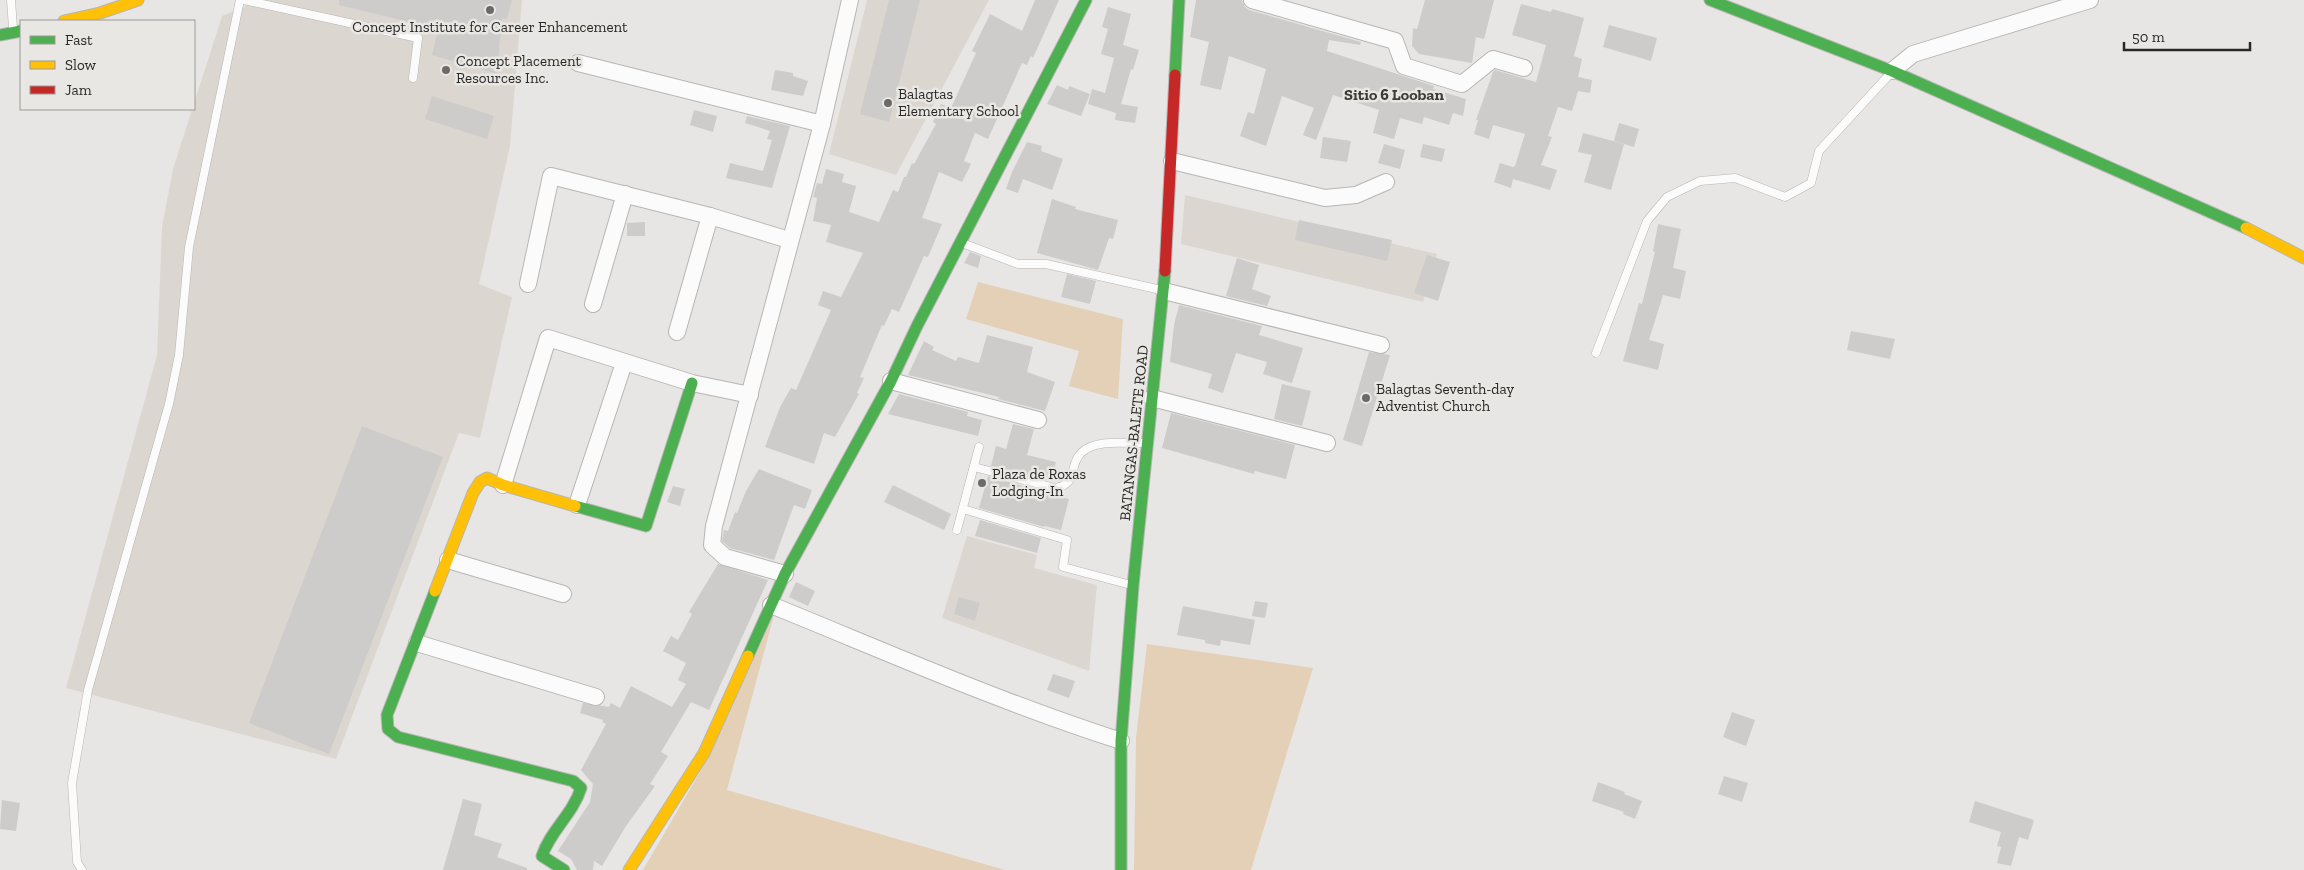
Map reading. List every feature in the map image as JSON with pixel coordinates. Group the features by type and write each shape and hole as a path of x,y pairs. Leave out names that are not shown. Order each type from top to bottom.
{"main road":[{"path":"68,20 100,13 138,0"},
{"path":"628,870 704,753 785,574 891,381 960,242 1086,0"},
{"name":"BATANGAS-BALETE ROAD","path":"1121,870 1121,741 1133,586 1164,290 1179,0"},
{"path":"1710,0 1892,71 2250,230 2304,258"},
{"path":"0,35 18,31"},
{"path":"564,870 546,861 542,856 543,850 567,820 579,797 581,788 573,782 398,737 388,729 387,715 417,643 473,493 480,482 486,478 503,485 577,504 646,526 692,383"}],"street":[{"path":"785,574 725,557 712,545 714,526 822,124 850,0"},
{"path":"1252,0 1395,41 1404,66 1462,84 1492,59 1524,68"},
{"path":"1892,71 1913,54 2090,0"},
{"path":"578,63 822,124"},
{"path":"1172,161 1325,198 1356,195 1386,182"},
{"path":"528,284 551,176 710,216 790,240"},
{"path":"593,304 625,194"},
{"path":"678,332 710,216"},
{"path":"1164,290 1381,345"},
{"path":"503,485 548,338 692,383 750,395"},
{"path":"577,504 624,363"},
{"path":"891,381 1038,420"},
{"path":"1152,398 1327,443"},
{"path":"448,560 563,594"},
{"path":"771,605 972,688 1064,723 1121,741"},
{"path":"417,643 596,697"}],"lane":[{"path":"11,0 18,31"},
{"path":"82,870 77,862 72,783 85,709 169,404 179,355 189,247 240,0"},
{"path":"244,0 418,38 413,78"},
{"path":"1596,353 1647,221 1667,197 1700,181 1735,178 1785,196 1811,183 1819,151 1892,71"},
{"path":"960,242 1018,264 1046,264 1164,290"},
{"path":"974,467 1055,488 1064,487 1070,480 1077,458 1082,452 1098,444 1148,443"},
{"path":"958,530 979,448"},
{"path":"963,509 1067,540 1063,567 1133,586"}],"shaded area":[{"path":"251,0 522,0 510,146 479,284 512,297 480,438 459,433 336,759 66,688 157,355 162,227 173,169 192,110 195,110 195,100 222,16 244,7"},
{"name":"Balagtas Elementary School","path":"867,0 989,0 896,175 829,154"},
{"path":"1185,195 1437,254 1423,302 1181,244"},
{"path":"978,282 1123,319 1118,399 1069,386 1079,351 966,319"},
{"path":"967,536 1037,555 1034,568 1097,585 1089,671 942,618"},
{"path":"774,615 727,790 1005,870 643,870 711,753"},
{"path":"1147,644 1313,668 1251,870 1134,870 1136,738"}],"building":[{"path":"339,0 512,0 507,19 502,18 497,74 432,55 438,29 339,5"},
{"path":"889,0 920,0 889,122 860,114"},
{"path":"1035,0 1059,0 1033,58 1031,56 1027,65 1022,63 988,139 975,133 964,161 971,164 962,182 939,172 922,218 942,224 928,257 924,256 899,312 892,309 884,326 882,325 860,377 864,378 857,393 859,394 835,437 824,433 814,464 765,447 780,407 791,388 796,390 831,310 818,305 823,291 841,297 863,253 826,242 831,225 813,221 817,198 813,197 817,183 822,184 826,169 844,174 842,182 856,186 849,212 879,222 893,190 898,192 904,177 906,177 912,163 914,164 936,124 933,122 941,104 951,108 976,53 972,51 990,14 1022,31"},
{"path":"1196,0 1242,0 1245,7 1249,10 1361,42 1360,45 1329,40 1327,51 1434,86 1433,89 1466,99 1463,116 1453,113 1449,125 1424,117 1422,124 1400,118 1394,139 1373,133 1379,110 1333,95 1316,140 1303,135 1314,108 1282,96 1266,146 1240,136 1248,112 1254,114 1266,69 1229,56 1221,90 1200,85 1209,42 1190,37"},
{"path":"1425,0 1494,0 1484,39 1476,37 1472,63 1419,54 1412,46 1413,28 1417,29"},
{"path":"1521,4 1551,12 1552,9 1584,18 1574,56 1582,59 1578,77 1592,80 1590,93 1578,91 1572,111 1558,107 1548,136 1552,137 1541,165 1557,170 1550,190 1513,179 1511,188 1494,182 1500,163 1515,166 1525,134 1493,125 1489,139 1474,134 1478,120 1476,120 1495,70 1536,82 1546,45 1512,35"},
{"path":"1108,7 1131,14 1123,45 1139,50 1133,70 1131,69 1121,104 1138,107 1135,123 1115,120 1116,113 1088,104 1092,89 1105,93 1114,58 1101,54 1108,29 1102,27"},
{"path":"1609,25 1657,38 1651,61 1603,47"},
{"path":"775,70 793,73 793,76 808,81 803,96 771,90"},
{"path":"1057,85 1068,90 1069,86 1090,94 1081,116 1047,104"},
{"path":"432,96 494,116 487,139 425,119"},
{"path":"694,110 717,116 713,132 690,125"},
{"path":"747,116 790,126 772,188 726,178 730,163 763,171 772,140 767,139 770,131 745,123"},
{"path":"1619,123 1639,129 1634,147 1614,141"},
{"path":"1583,133 1624,144 1611,190 1584,182 1592,155 1578,152"},
{"path":"1323,137 1351,141 1347,162 1320,158"},
{"path":"1027,142 1042,146 1041,151 1063,159 1052,190 1023,179 1018,193 1006,189"},
{"path":"1384,144 1405,150 1400,169 1378,163"},
{"path":"1423,144 1445,149 1442,162 1420,157"},
{"path":"1052,199 1076,207 1075,209 1118,220 1113,239 1109,238 1098,270 1037,253"},
{"path":"1299,220 1392,240 1387,261 1295,240"},
{"path":"645,222 645,236 627,236 627,223"},
{"path":"1658,224 1681,229 1673,268 1686,271 1680,299 1663,295 1649,340 1664,344 1658,370 1623,361 1639,303 1642,304 1655,252 1653,251"},
{"path":"970,252 981,256 978,268 964,263"},
{"path":"1427,255 1450,262 1438,301 1414,293"},
{"path":"1237,258 1259,265 1252,289 1271,296 1267,306 1226,296"},
{"path":"1067,274 1096,281 1090,304 1061,297"},
{"path":"1179,305 1262,326 1259,335 1303,348 1292,383 1263,374 1267,362 1236,353 1223,393 1208,388 1212,374 1170,362 1174,325"},
{"path":"1851,331 1895,339 1890,359 1847,350"},
{"path":"987,335 1033,347 1027,372 1055,382 1045,411 998,399 999,397 908,375 924,341 934,347 932,350 956,361 958,357 979,363"},
{"name":"Balagtas Seventh-day Adventist Church","path":"1369,352 1390,355 1362,446 1343,440"},
{"path":"1282,384 1311,391 1302,426 1274,419"},
{"path":"899,394 968,412 967,416 982,420 978,436 888,414"},
{"path":"1171,413 1295,445 1286,479 1255,471 1254,474 1162,448"},
{"path":"1013,424 1034,429 1027,455 1056,462 1051,481 991,466 996,446 1006,449"},
{"path":"362,426 443,457 329,754 249,723"},
{"path":"759,469 812,490 805,509 794,505 774,560 730,548 722,541 724,530 728,531 735,512 737,513 746,491"},
{"path":"988,476 1069,499 1061,530 1044,527 979,508"},
{"path":"893,485 951,514 944,530 884,502"},
{"path":"673,486 685,489 680,506 667,502"},
{"path":"980,520 1041,538 1037,553 975,536"},
{"path":"718,564 768,580 709,710 691,702 661,752 668,756 650,784 655,786 626,826 602,866 594,861 593,870 577,870 571,859 558,851 590,802 593,784 581,770 606,724 602,722 603,720 580,713 583,703 609,707 611,703 620,708 631,686 672,707 686,684 678,680 686,663 663,651 671,636 678,640 692,614 689,612"},
{"path":"796,582 815,591 808,606 789,597"},
{"path":"959,597 980,603 975,621 954,614"},
{"path":"1255,601 1268,603 1265,618 1252,616"},
{"path":"1183,606 1255,620 1250,645 1221,640 1220,646 1205,643 1205,640 1177,635"},
{"path":"1053,674 1075,681 1069,698 1047,690"},
{"path":"1732,712 1755,720 1746,746 1723,737"},
{"path":"1724,776 1748,783 1742,802 1718,794"},
{"path":"1598,782 1625,792 1624,794 1642,801 1635,819 1623,814 1624,812 1592,801"},
{"path":"463,799 482,804 474,835 502,844 497,857 527,868 527,870 443,870"},
{"path":"2,800 20,803 16,831 0,829"},
{"path":"1975,801 2034,820 2028,840 2019,837 2011,866 1997,863 2001,847 1997,846 2001,832 1969,822"}],"traffic: fast":[{"path":"748,656 785,574 891,381 917,326 1086,0"},
{"path":"1175,75 1179,0"},
{"path":"1710,0 1892,71 2246,228"},
{"path":"0,35 20,31"},
{"path":"1121,870 1121,741 1133,586 1165,271"},
{"path":"575,506 646,526 692,383"},
{"path":"435,591 387,715 388,729 398,737 573,781 581,788 573,806 550,838 542,856 564,870"}],"traffic: slow":[{"path":"68,20 100,13 138,0"},
{"path":"2246,228 2304,258"},
{"path":"435,591 473,493 480,482 487,478 503,485 575,506"},
{"path":"629,870 704,753 748,656"}],"traffic: jam":[{"path":"1165,271 1175,75"}],"place":[{"name":"Concept Institute for Career Enhancement","path":"490,10"},
{"name":"Concept Placement Resources Inc.","path":"446,70"},
{"name":"Balagtas Elementary School","path":"888,103"},
{"name":"Balagtas Seventh-day Adventist Church","path":"1366,398"},
{"name":"Plaza de Roxas Lodging-In","path":"982,483"}],"district":[{"name":"Sitio 6 Looban","path":"1394,94"}]}
